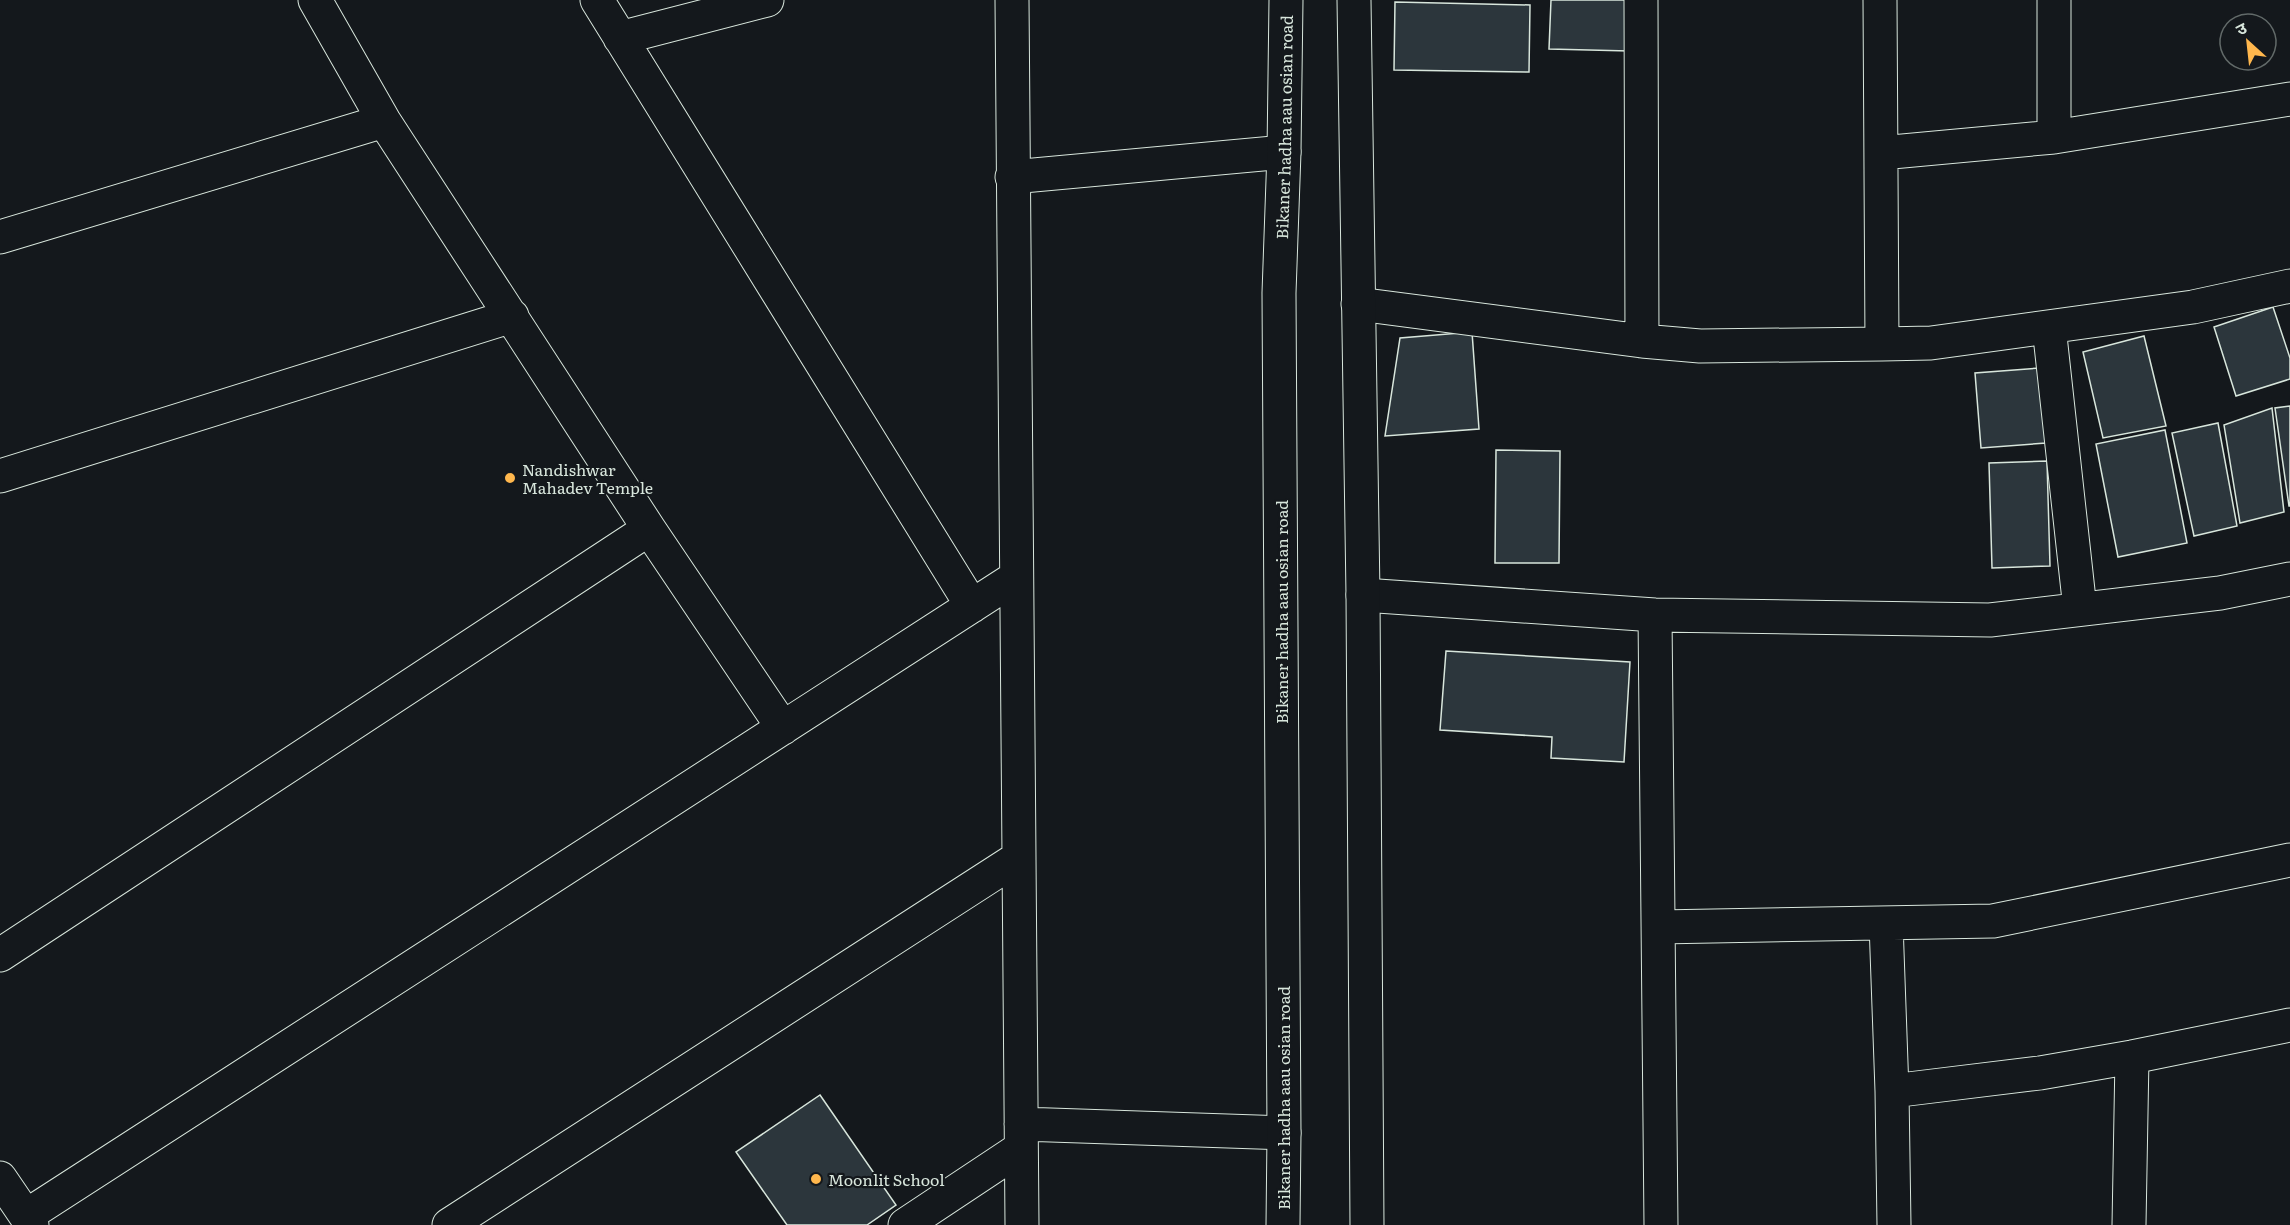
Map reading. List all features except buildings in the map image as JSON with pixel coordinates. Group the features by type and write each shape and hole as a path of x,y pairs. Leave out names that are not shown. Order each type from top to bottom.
{"street":[{"path":"315,0 384,121 649,530 783,728"},
{"path":"597,0 972,606"},
{"path":"620,38 767,0"},
{"path":"1012,0 1022,1225"},
{"name":"Bikaner hadha aau osian road","path":"1283,1225 1279,293 1286,0"},
{"path":"1354,0 1363,595 1367,1225"},
{"path":"1641,0 1642,340"},
{"path":"1880,0 1882,344"},
{"path":"2054,0 2054,137"},
{"path":"1881,153 2054,137 2290,99"},
{"path":"0,237 384,121"},
{"path":"1012,177 1284,152"},
{"path":"1358,304 1700,346 1882,344 1930,343 2193,307 2290,286"},
{"path":"0,476 512,316"},
{"path":"2049,327 2080,609"},
{"path":"0,955 649,530"},
{"path":"0,1178 29,1221 1015,578"},
{"path":"1363,595 1655,615 1990,620 2220,593 2290,579"},
{"path":"1655,615 1661,1225"},
{"path":"449,1225 1018,858"},
{"path":"1659,927 1993,921 2290,860"},
{"path":"1886,923 1894,1225"},
{"path":"1892,1091 2040,1073 2290,1025"},
{"path":"2129,1225 2132,1057"},
{"path":"905,1225 1021,1136 1284,1133"}],"place":[{"name":"Nandishwar Mahadev Temple","path":"510,478"},
{"name":"Moonlit School","path":"816,1179"}]}
